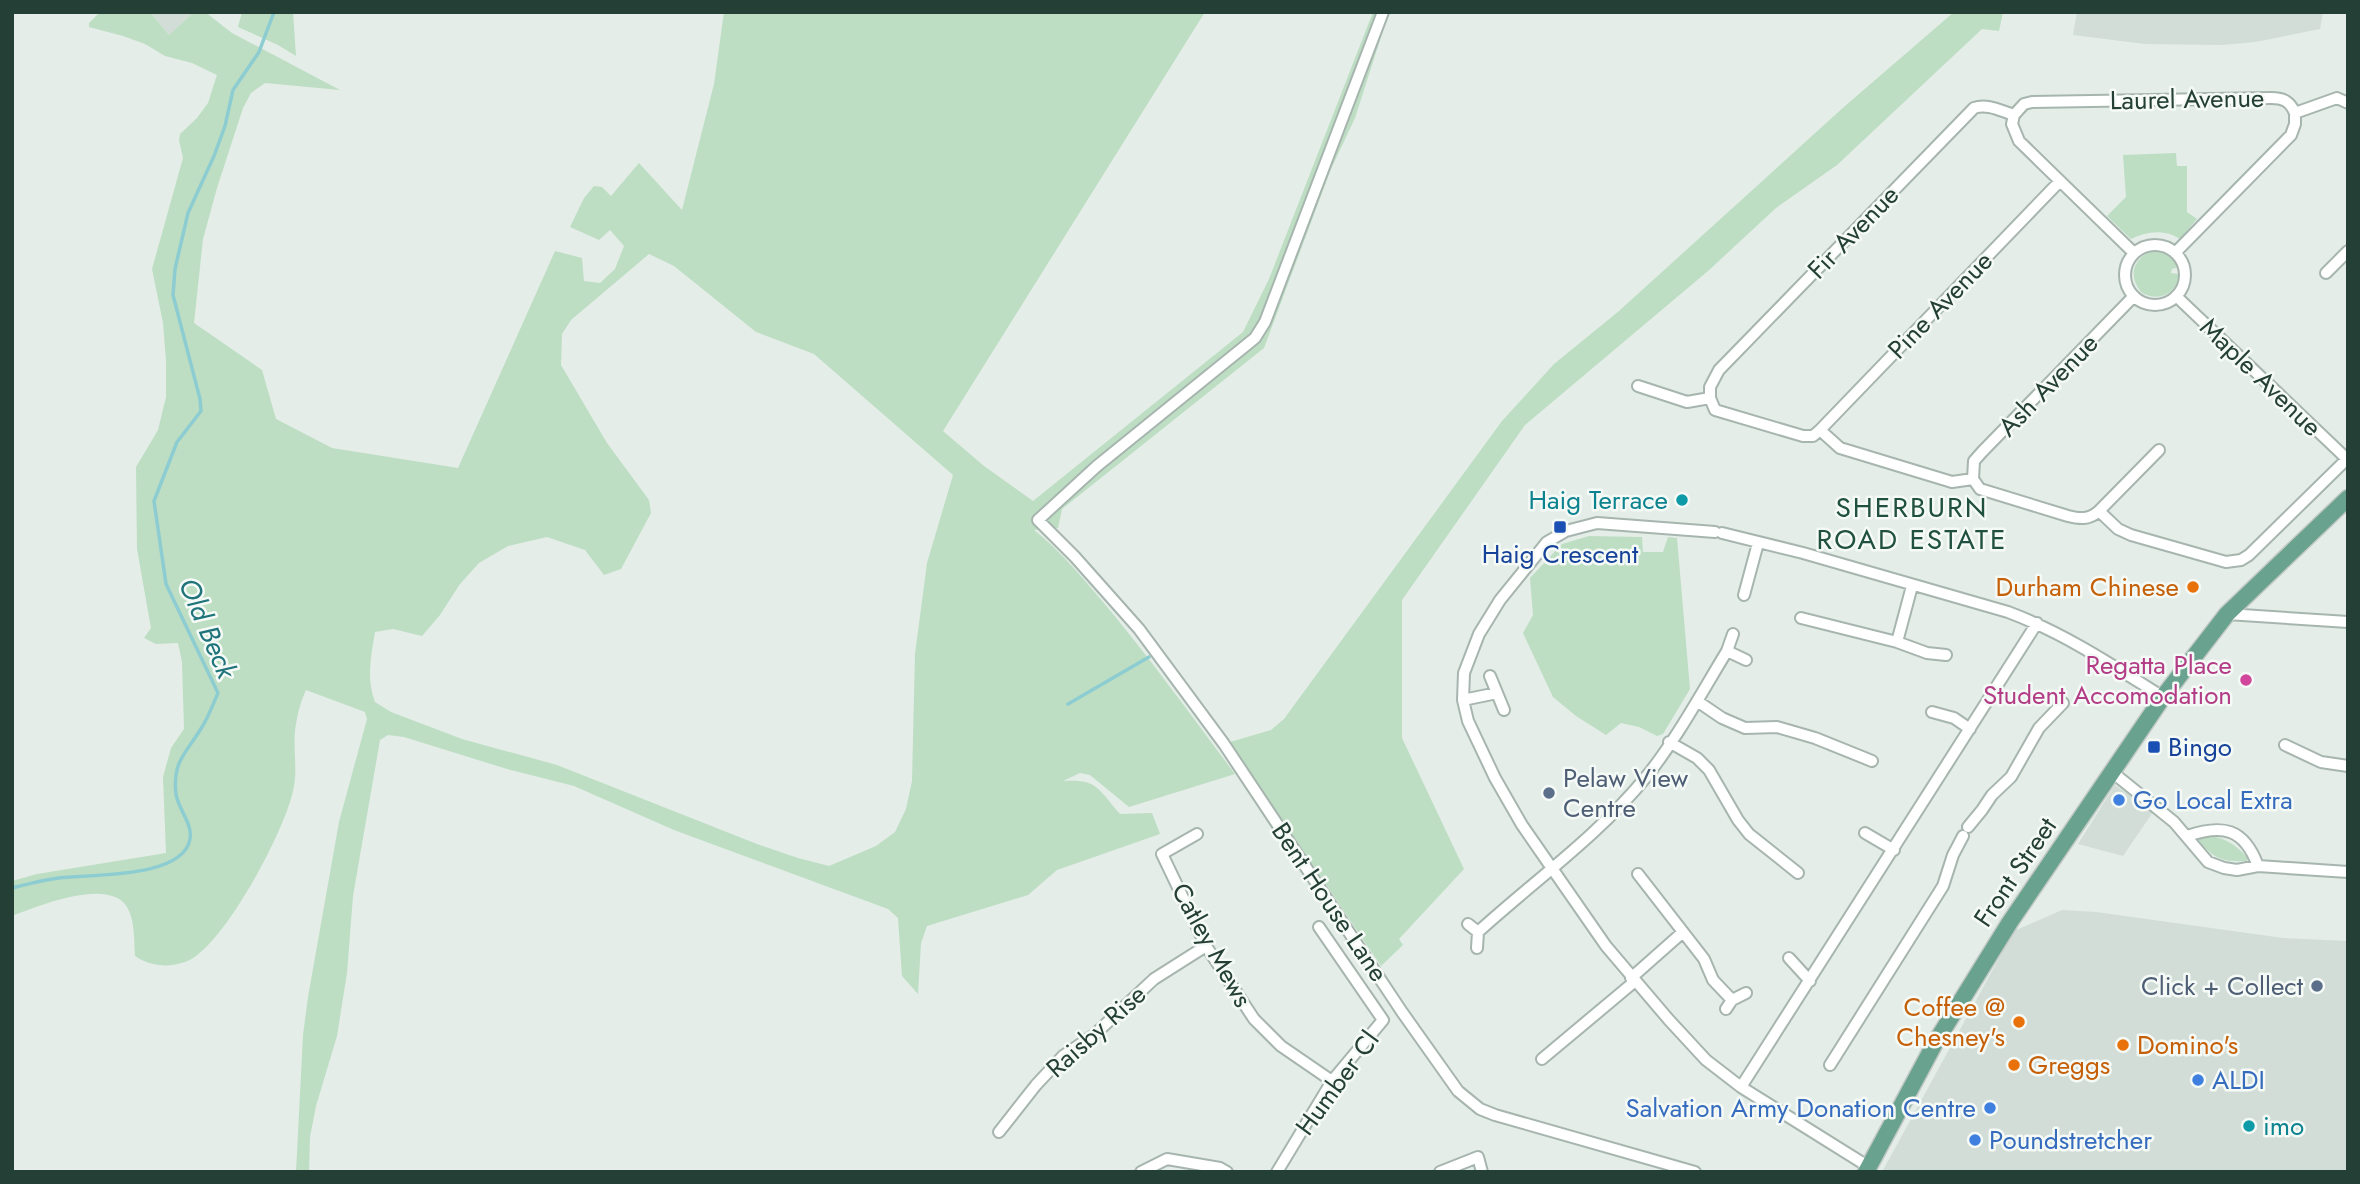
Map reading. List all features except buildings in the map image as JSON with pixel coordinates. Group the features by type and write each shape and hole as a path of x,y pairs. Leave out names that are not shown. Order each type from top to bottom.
{"main road":[{"name":"Front Street","path":"1868,1169 1936,1043 2010,922 2163,697 2227,614 2348,498"}],"street":[{"name":"Bent House Lane","path":"1383,12 1265,322 1255,338 1097,466 1038,520 1139,629 1216,733 1402,1012 1467,1100 1495,1115 1695,1172"},
{"name":"Laurel Avenue","path":"2016,112 2032,102 2281,98 2292,105 2295,113 2337,98 2348,103"},
{"name":"Fir Avenue","path":"1710,398 1710,387 1719,370 1974,108 1980,106 2016,112"},
{"path":"2016,112 2012,124 2019,141 2134,253"},
{"path":"2175,253 2291,135 2295,113"},
{"name":"Pine Avenue","path":"1820,430 2060,181"},
{"path":"2155,245 2166,247 2175,253 2185,273 2183,285 2176,296 2159,304 2149,304 2134,296 2128,288 2125,275 2127,263 2134,253 2143,247 2155,245"},
{"path":"2326,273 2348,251"},
{"name":"Ash Avenue","path":"1973,479 1974,461 2134,296"},
{"name":"Maple Avenue","path":"2099,511 2118,529 2131,535 2226,562 2241,560 2347,459 2176,296"},
{"path":"1638,386 1687,402 1710,398 1715,410 1803,436 1812,436 1820,430 1840,448 1952,482 1973,479 1980,489 2081,519 2093,517 2159,450"},
{"path":"1868,1169 1741,1087 1706,1060 1606,947 1522,825 1495,778 1468,721 1463,700 1464,673 1479,634 1500,600 1547,542 1566,531 1597,523 1718,532 1803,553 2008,612 2078,643 2163,697"},
{"path":"1744,595 1758,543"},
{"path":"1897,642 1912,586"},
{"path":"2227,614 2348,622"},
{"path":"1801,618 1897,642 1927,653 1946,655"},
{"path":"1741,1087 2037,623"},
{"path":"1477,948 1478,932 1552,869 1647,776 1727,652 1732,634"},
{"path":"1727,652 1746,660"},
{"path":"1490,676 1504,710"},
{"path":"1463,700 1497,693"},
{"path":"1697,701 1722,718 1745,728 1777,727 1815,738 1872,761"},
{"path":"1829,1065 1943,886 1953,855 1965,831 1992,795 2011,776 2039,728 2063,703"},
{"path":"1931,712 1954,718 1970,729"},
{"path":"1669,742 1697,758 1709,770 1749,834 1798,873"},
{"path":"2285,745 2320,762 2348,766"},
{"path":"2112,772 2174,821 2208,862 2224,869 2238,870 2258,866 2348,872"},
{"path":"2188,836 2207,830 2225,831 2239,836 2251,846 2258,866"},
{"path":"1865,833 1894,850"},
{"name":"Catley Mews","path":"1197,834 1162,854 1206,946 1254,1019 1281,1046 1332,1081"},
{"path":"1638,874 1704,959 1713,980 1729,1004 1746,993"},
{"path":"1468,924 1478,932"},
{"name":"Humber Cl","path":"1277,1172 1332,1081 1383,1020 1319,927"},
{"path":"1542,1059 1633,980 1683,932"},
{"name":"Raisby Rise","path":"999,1132 1063,1056 1094,1035 1154,979 1206,946"},
{"path":"1789,958 1810,981"},
{"path":"1440,1172 1478,1157 1482,1172"},
{"path":"1142,1172 1167,1159 1220,1168 1227,1172"}],"shaded area":[{"path":"150,12 194,12 169,35"},
{"path":"2077,12 2323,12 2320,29 2255,42 2222,45 2145,44 2073,35"},
{"path":"2115,785 2153,812 2123,856 2078,844"},
{"path":"2062,910 2096,912 2283,938 2348,941 2348,1172 1882,1172 2014,931"}],"green space":[{"path":"100,12 150,12 169,35 194,12 205,12 232,33 340,90 265,83 251,93 243,108 203,239 194,323 262,370 276,419 332,448 458,468 555,251 582,258 584,281 600,283 615,269 624,246 610,230 599,240 570,227 584,198 594,186 602,187 611,196 639,163 682,210 714,84 724,12 1205,12 943,431 984,466 1033,501 1243,332 1269,279 1373,12 1389,12 1355,118 1331,169 1264,348 1062,509 1058,528 1034,530 1063,557 1108,608 1235,774 1129,807 1090,775 1080,773 1063,781 1083,782 1096,787 1120,814 1152,813 1160,834 1057,870 1028,895 927,926 921,943 918,994 902,976 898,918 888,909 674,830 574,786 507,769 404,737 388,735 380,740 353,896 347,973 337,1036 316,1106 310,1137 309,1172 296,1172 303,1035 308,997 339,822 367,719 365,712 306,690 295,731 294,784 279,831 239,904 210,944 196,956 173,965 157,965 135,956 130,912 118,898 105,894 72,896 12,916 12,881 37,874 166,853 163,777 171,748 184,729 182,662 178,643 156,644 144,638 151,628 137,549 136,467 158,430 166,397 163,323 152,269 183,158 180,134 208,103 217,75 192,63 165,56 145,44 89,27 89,23","holes":["649,254 674,266 756,332 814,354 953,475 927,563 915,654 912,781 906,809 895,832 876,846 829,866 757,844 557,765 462,739 391,712 375,702 372,693 370,667 375,632 393,629 422,636 479,563 508,546 547,537 585,550 604,575 621,569 651,513 649,500 607,443 561,365 562,334 571,320"]},
{"path":"242,12 293,12 296,56 238,27"},
{"path":"1954,12 2003,12 1999,31 1982,29 1837,165 1776,208 1708,271 1525,425 1402,600 1402,738 1464,869 1399,939 1403,945 1381,966 1230,742 1271,730 1284,719 1502,421 1554,364 1619,311 1845,106"},
{"path":"2176,153 2177,166 2187,166 2187,212 2197,219 2180,239 2156,232 2131,239 2107,216 2126,197 2123,155"},
{"path":"2151,251 2168,253 2179,267 2172,269 2171,273 2179,274 2175,287 2166,294 2155,297 2142,293 2134,275 2136,264"},
{"path":"1589,536 1642,537 1643,552 1663,552 1668,537 1677,538 1690,689 1663,734 1657,736 1639,727 1621,723 1606,735 1576,716 1553,697 1523,633 1533,615 1530,578 1562,544"},
{"path":"2203,836 2228,841 2248,858 2247,861 2225,860 2214,855 2198,840"}],"waterway":[{"name":"Old Beck","path":"12,888 53,879 154,868 184,852 190,839 189,828 176,794 176,773 182,757 204,723 218,693 166,584 154,501 177,442 201,411 173,295 175,269 188,213 225,126 233,90 259,52 274,12"},
{"path":"1068,704 1149,657"}],"place":[{"name":"Haig Terrace","path":"1682,500"},
{"name":"Haig Crescent","path":"1560,527"},
{"name":"Durham Chinese","path":"2193,587"},
{"name":"Regatta Place Student Accomodation","path":"2246,680"},
{"name":"Bingo","path":"2154,747"},
{"name":"Pelaw View Centre","path":"1549,793"},
{"name":"Go Local Extra","path":"2119,800"},
{"name":"Click + Collect","path":"2317,986"},
{"name":"Coffee @ Chesney's","path":"2019,1022"},
{"name":"Domino's","path":"2123,1045"},
{"name":"Greggs","path":"2014,1065"},
{"name":"ALDI","path":"2198,1080"},
{"name":"Salvation Army Donation Centre","path":"1990,1108"},
{"name":"imo","path":"2249,1126"},
{"name":"Poundstretcher","path":"1975,1140"}],"district":[{"name":"SHERBURN ROAD ESTATE","path":"1912,523"}]}
